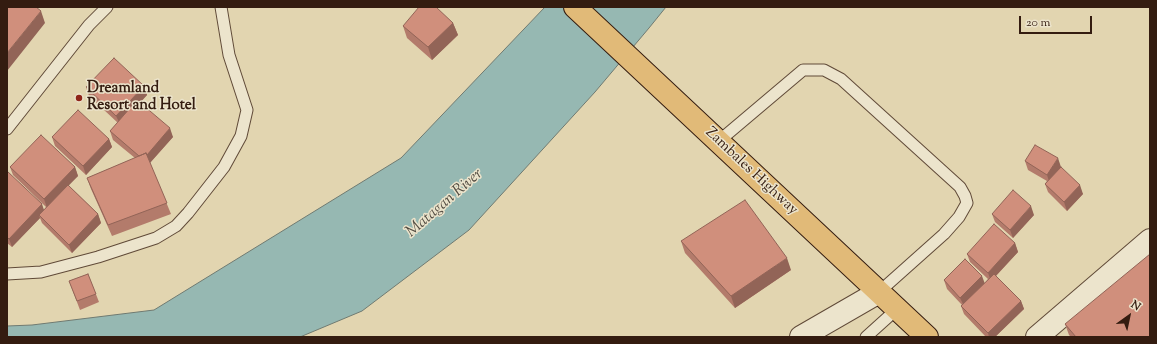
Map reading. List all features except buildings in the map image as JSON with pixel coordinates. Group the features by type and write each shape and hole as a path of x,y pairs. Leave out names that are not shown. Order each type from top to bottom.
{"main road":[{"name":"Zambales Highway","path":"575,7 926,337"}],"street":[{"path":"1037,337 1150,240"},
{"path":"801,337 879,292"}],"lane":[{"path":"7,128 89,25 107,7"},
{"path":"7,274 41,272 98,257 156,238 176,226 188,213 224,167 241,136 247,110 229,55 221,7"},
{"path":"719,141 803,70 824,70 841,79 960,187 967,203 959,217 944,234 879,292"},
{"path":"866,337 897,309"}],"water":[{"name":"Matagan River","path":"545,7 666,7 595,92 469,230 362,311 300,337 7,337 7,326 32,325 154,310 401,158"}],"place":[{"name":"Dreamland Resort and Hotel","path":"79,98"}]}
